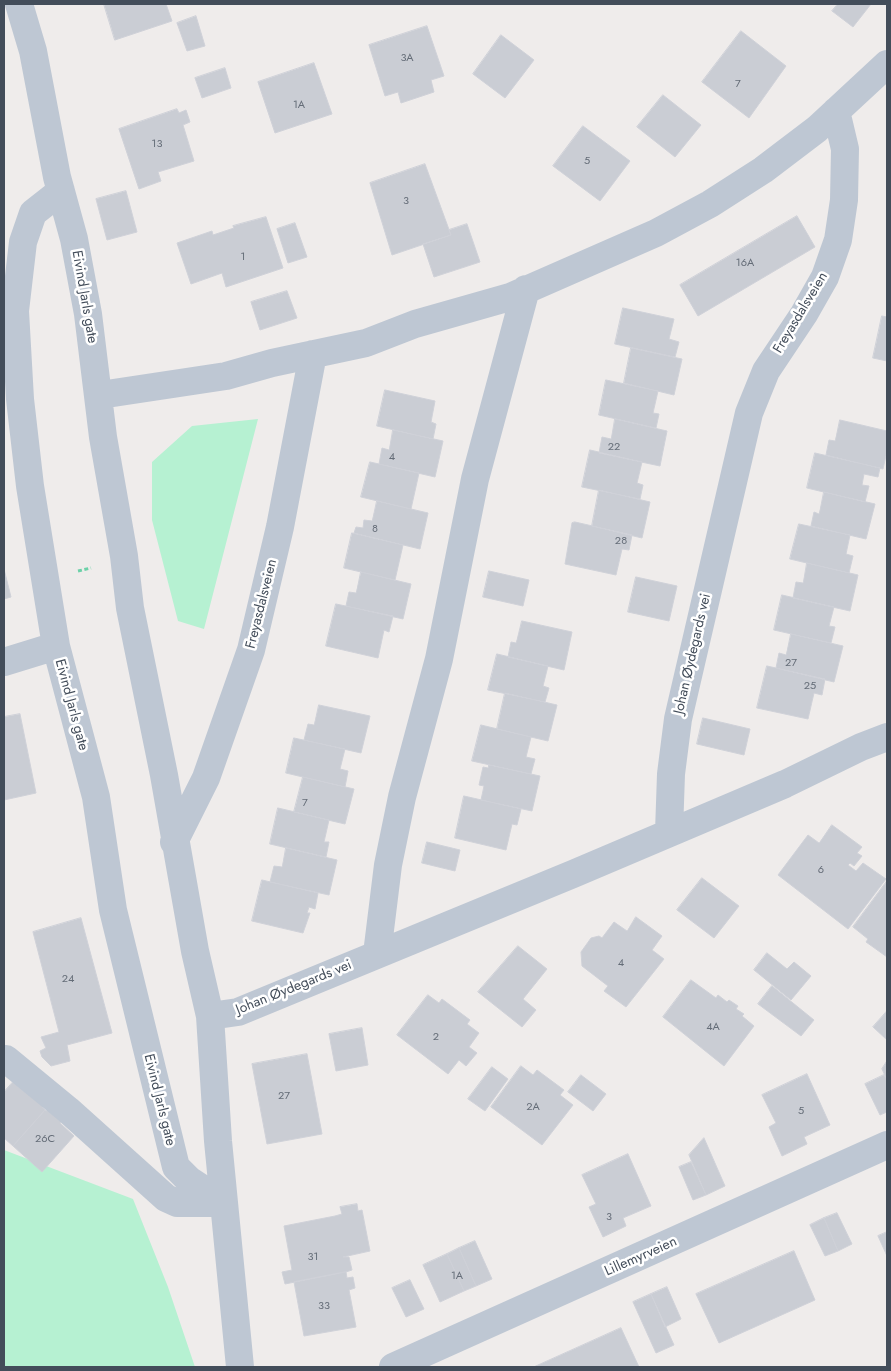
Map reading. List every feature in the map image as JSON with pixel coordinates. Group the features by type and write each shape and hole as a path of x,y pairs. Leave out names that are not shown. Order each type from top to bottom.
{"street":[{"name":"Eivind Jarls gate","path":"19,4 33,51 61,191 74,239 88,314 100,395 103,437 125,562 130,608 164,775 194,951 210,1016 224,1203 240,1367"},
{"path":"100,395 226,376 366,343 415,324 510,297 656,233 710,204 763,170 836,111 887,64"},
{"name":"Freyasdalsveien","path":"734,479 749,413 766,370 804,314 825,277 838,240 844,200 845,149 836,111"},
{"name":"Eivind Jarls gate","path":"61,191 33,212 23,242 15,311 20,399 56,646 96,797 113,910 176,1168 224,1203"},
{"path":"377,954 388,865 451,603 475,479 526,289"},
{"name":"Freyasdalsveien","path":"174,842 206,778 251,650 280,528 313,354"},
{"name":"Johan Øydegards vei","path":"669,832 671,774 678,719 734,479"},
{"path":"4,662 56,646"},
{"name":"Johan Øydegards vei","path":"210,1016 238,1012 573,874 785,784 861,747 887,737"},
{"path":"6,1060 68,1110 166,1198 177,1203 224,1203"},
{"name":"Lillemyrveien","path":"393,1367 887,1145"}],"path":[{"path":"45,577 125,562"}],"green space":[{"path":"258,419 204,629 178,621 152,520 152,462 192,426"},
{"path":"4,1150 133,1199 168,1287 195,1367 4,1367"}],"building":[{"path":"104,4 166,4 172,21 115,40"},
{"path":"838,4 871,4 853,27 832,11"},
{"path":"196,16 205,46 187,51 177,23"},
{"path":"427,26 444,76 431,80 434,92 401,103 398,92 385,96 369,45"},
{"path":"741,31 786,66 749,118 702,82"},
{"path":"501,35 534,60 505,98 473,74"},
{"path":"314,63 332,114 275,133 258,82"},
{"path":"225,68 231,88 202,98 195,78"},
{"path":"663,95 701,125 675,157 637,127"},
{"path":"177,109 179,113 186,110 190,122 183,125 194,161 158,172 161,181 139,189 119,129"},
{"path":"583,126 630,161 600,201 553,166"},
{"path":"425,164 451,235 392,255 370,183"},
{"path":"126,191 137,232 107,240 96,199"},
{"path":"797,216 815,247 698,316 680,285"},
{"path":"266,217 283,268 226,287 222,273 191,284 177,243 212,231 213,235 234,228 233,226"},
{"path":"295,223 307,257 288,263 277,229"},
{"path":"467,224 480,262 434,277 423,244 451,235 449,230"},
{"path":"287,291 297,318 260,330 251,302"},
{"path":"623,308 674,319 669,339 679,342 675,357 615,344"},
{"path":"882,316 887,317 887,361 873,358"},
{"path":"631,348 682,359 674,395 624,383"},
{"path":"606,380 658,391 653,413 659,414 656,428 599,415"},
{"path":"385,390 435,401 431,422 436,424 433,439 377,426"},
{"path":"615,419 667,431 660,466 599,453 602,437 611,439"},
{"path":"840,420 887,431 887,451 883,469 826,455 829,440 835,441"},
{"path":"393,430 443,441 435,477 379,464 382,448 389,450"},
{"path":"590,450 642,462 637,483 643,485 640,499 582,487"},
{"path":"815,453 880,468 878,477 864,474 862,485 869,486 865,502 807,488"},
{"path":"370,462 419,473 411,509 361,497"},
{"path":"599,490 650,502 642,538 592,526"},
{"path":"824,492 875,504 866,539 811,526 814,512 819,514"},
{"path":"377,501 428,513 420,549 354,533 356,527 363,528 364,520 372,521"},
{"path":"575,522 632,535 629,550 622,549 616,575 565,564 572,523"},
{"path":"799,524 850,535 846,554 853,556 849,573 790,559"},
{"path":"352,533 403,545 395,580 344,568"},
{"path":"807,563 858,575 850,611 793,598 796,582 803,583"},
{"path":"4,569 11,597 4,599"},
{"path":"489,571 529,580 523,606 483,597"},
{"path":"361,572 411,584 403,619 346,606 349,592 356,593"},
{"path":"636,577 677,586 669,621 628,612"},
{"path":"782,595 834,607 829,626 835,627 831,643 774,630"},
{"path":"336,604 393,616 389,632 384,630 378,658 326,646"},
{"path":"522,621 572,632 564,670 508,657 511,642 516,643"},
{"path":"791,634 843,646 834,682 776,668 779,653 786,655"},
{"path":"497,654 548,666 543,686 549,688 545,702 488,690"},
{"path":"767,666 825,679 822,695 814,693 808,719 757,708"},
{"path":"505,693 557,705 548,741 497,729"},
{"path":"319,705 370,716 361,753 304,740 308,724 314,725"},
{"path":"20,714 36,793 4,800 4,717"},
{"path":"703,718 750,729 744,755 697,744"},
{"path":"481,725 531,737 526,757 535,759 531,774 472,761"},
{"path":"294,738 345,749 340,769 348,771 345,787 286,773"},
{"path":"489,765 540,776 532,811 481,800 484,786 479,785 483,767 488,768"},
{"path":"303,777 354,789 345,824 294,812"},
{"path":"464,796 521,809 517,825 512,824 506,850 455,838"},
{"path":"278,808 329,820 324,842 329,842 326,857 270,844"},
{"path":"832,825 862,847 857,853 862,856 854,866 850,863 848,865 856,871 863,863 886,879 848,929 778,875 808,835 819,843"},
{"path":"427,842 460,850 455,871 422,863"},
{"path":"286,848 337,860 329,895 270,882 274,866 282,867"},
{"path":"702,878 739,906 714,938 677,910"},
{"path":"262,880 318,893 315,909 309,907 307,913 310,913 303,933 252,921"},
{"path":"887,881 887,957 866,942 868,939 853,927"},
{"path":"636,917 662,936 652,950 664,959 626,1007 604,991 608,986 582,966 581,952 591,938 599,936 602,938 614,922 627,931"},
{"path":"81,918 112,1033 67,1045 70,1061 51,1066 42,1057 40,1051 46,1048 41,1037 59,1032 33,932"},
{"path":"518,946 547,969 523,999 536,1010 522,1027 478,992"},
{"path":"767,953 787,969 794,962 811,976 791,1000 754,970"},
{"path":"691,980 716,998 718,995 727,1002 729,1000 738,1006 736,1009 744,1014 742,1016 754,1026 724,1066 663,1017"},
{"path":"772,986 814,1020 801,1036 758,1004"},
{"path":"428,995 439,1003 442,999 470,1020 467,1024 479,1033 469,1047 477,1053 466,1066 459,1060 448,1074 397,1035"},
{"path":"887,1011 887,1040 873,1027"},
{"path":"362,1028 368,1065 336,1071 329,1034"},
{"path":"307,1054 322,1134 267,1144 252,1064"},
{"path":"887,1061 887,1080 882,1069"},
{"path":"521,1066 533,1075 537,1070 564,1090 560,1095 573,1105 542,1145 491,1107"},
{"path":"492,1067 508,1079 485,1111 468,1099"},
{"path":"807,1074 830,1125 804,1137 807,1144 782,1156 769,1127 776,1123 762,1095"},
{"path":"581,1075 606,1094 593,1111 568,1092"},
{"path":"884,1075 887,1080 887,1112 880,1115 865,1084"},
{"path":"14,1081 44,1104 42,1107 45,1110 13,1146 4,1138 4,1092"},
{"path":"50,1108 64,1120 60,1123 74,1136 42,1172 13,1146 45,1110 47,1111"},
{"path":"704,1138 725,1186 706,1195 689,1155"},
{"path":"628,1154 651,1206 623,1218 626,1226 603,1237 589,1207 596,1204 582,1175"},
{"path":"691,1162 706,1195 693,1200 679,1167"},
{"path":"357,1204 358,1211 362,1210 370,1251 343,1257 349,1257 352,1270 285,1284 282,1272 292,1270 284,1226 342,1214 340,1207"},
{"path":"837,1213 852,1244 838,1251 824,1218"},
{"path":"824,1218 838,1251 825,1256 810,1225"},
{"path":"887,1232 887,1256 878,1236"},
{"path":"475,1241 492,1279 476,1286 459,1248"},
{"path":"459,1248 476,1286 464,1291 447,1254"},
{"path":"794,1251 815,1300 719,1343 696,1294"},
{"path":"447,1254 464,1291 440,1302 423,1265"},
{"path":"346,1272 347,1278 353,1277 355,1288 349,1290 356,1327 304,1336 294,1282"},
{"path":"410,1280 424,1309 406,1317 392,1288"},
{"path":"667,1287 681,1319 665,1327 651,1294"},
{"path":"651,1294 674,1345 656,1353 633,1302"},
{"path":"621,1328 639,1367 534,1367"}]}
